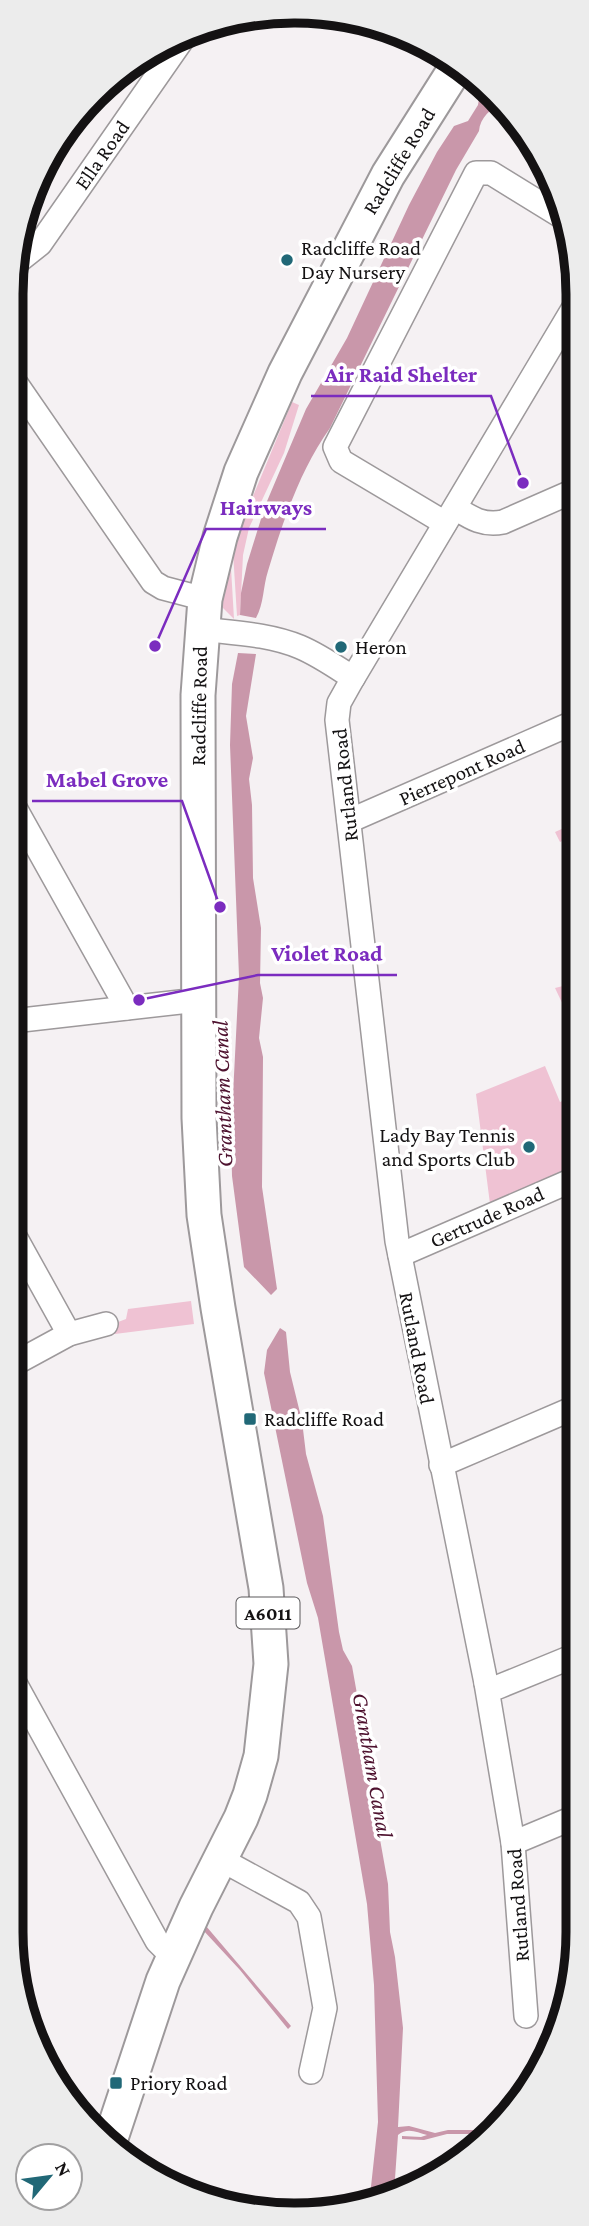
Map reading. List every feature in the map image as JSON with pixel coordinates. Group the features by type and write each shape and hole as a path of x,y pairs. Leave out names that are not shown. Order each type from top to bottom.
{"highway":[{"name":"Radcliffe Road","path":"112,2134 173,1957 246,1807 261,1756 271,1664 266,1588 204,1215 199,1118 198,1000 198,695 203,614 220,537 242,472 285,373 388,175 452,74"},
{"name":"Radcliffe Road","path":"126,2144 135,2102 142,2047"}],"street":[{"name":"Ella Road","path":"27,249 40,244 175,51"},
{"path":"553,211 491,173 476,173 335,447 341,461 450,516 481,523 491,525 503,522 566,494"},
{"name":"Rutland Road","path":"526,2016 513,1843 486,1683 400,1255 338,720 340,703 353,678 566,321"},
{"path":"23,394 153,582 203,614 297,646 353,678"},
{"name":"Pierrepont Road","path":"349,821 566,726"},
{"path":"23,822 127,1008"},
{"path":"23,1020 198,1000"},
{"name":"Gertrude Road","path":"400,1255 566,1183"},
{"path":"23,1251 69,1334"},
{"path":"23,1359 69,1334 106,1324"},
{"path":"441,1465 566,1411"},
{"path":"486,1683 498,1687 566,1659"},
{"path":"23,1698 157,1941 173,1957"},
{"path":"513,1843 566,1821"},
{"path":"222,1860 299,1902 309,1917 325,2008 312,2072"}],"shaded area":[{"path":"480,95 493,109 481,122 479,131 456,170 330,428 293,496 266,577 261,607 256,618 240,615 247,564 265,506 306,409 347,338 409,205 437,152 454,126 468,121 478,105"},
{"path":"292,402 299,405 284,453 249,528 243,555 240,615 237,616 233,552"},
{"path":"225,564 231,568 234,619 220,605"},
{"name":"Grantham Canal","path":"238,653 256,654 246,716 253,758 249,779 253,878 261,928 260,983 263,998 259,1038 263,1057 262,1187 277,1289 271,1295 244,1267 232,1176 231,1135 239,976 230,745 232,684"},
{"path":"566,827 566,839 560,842 555,832"},
{"path":"566,985 566,1011 555,988"},
{"name":"Lady Bay Tennis and Sports Club","path":"545,1066 560,1102 566,1099 566,1169 490,1204 476,1094"},
{"path":"191,1301 194,1324 107,1335 105,1327 126,1319 128,1309"},
{"name":"Grantham Canal","path":"280,1328 286,1332 290,1372 302,1421 306,1454 323,1516 339,1632 343,1650 352,1666 357,1694 364,1750 388,1884 390,1932 403,2028 398,2127 409,2126 435,2133 448,2130 480,2130 476,2134 447,2134 424,2140 402,2139 402,2136 427,2135 412,2131 401,2133 398,2135 395,2184 370,2192 378,2122 374,1985 367,1904 318,1618 307,1583 264,1373 267,1350"},
{"path":"206,1926 291,2026 288,2029 203,1930"}],"place":[{"name":"Radcliffe Road Day Nursery","path":"287,260"},
{"name":"Air Raid Shelter","path":"523,483"},
{"name":"Hairways","path":"155,646"},
{"name":"Heron","path":"341,647"},
{"name":"Mabel Grove","path":"220,907"},
{"name":"Violet Road","path":"139,1000"},
{"name":"Lady Bay Tennis and Sports Club","path":"529,1147"},
{"name":"Radcliffe Road","path":"250,1419"},
{"name":"Priory Road","path":"116,2083"}]}
